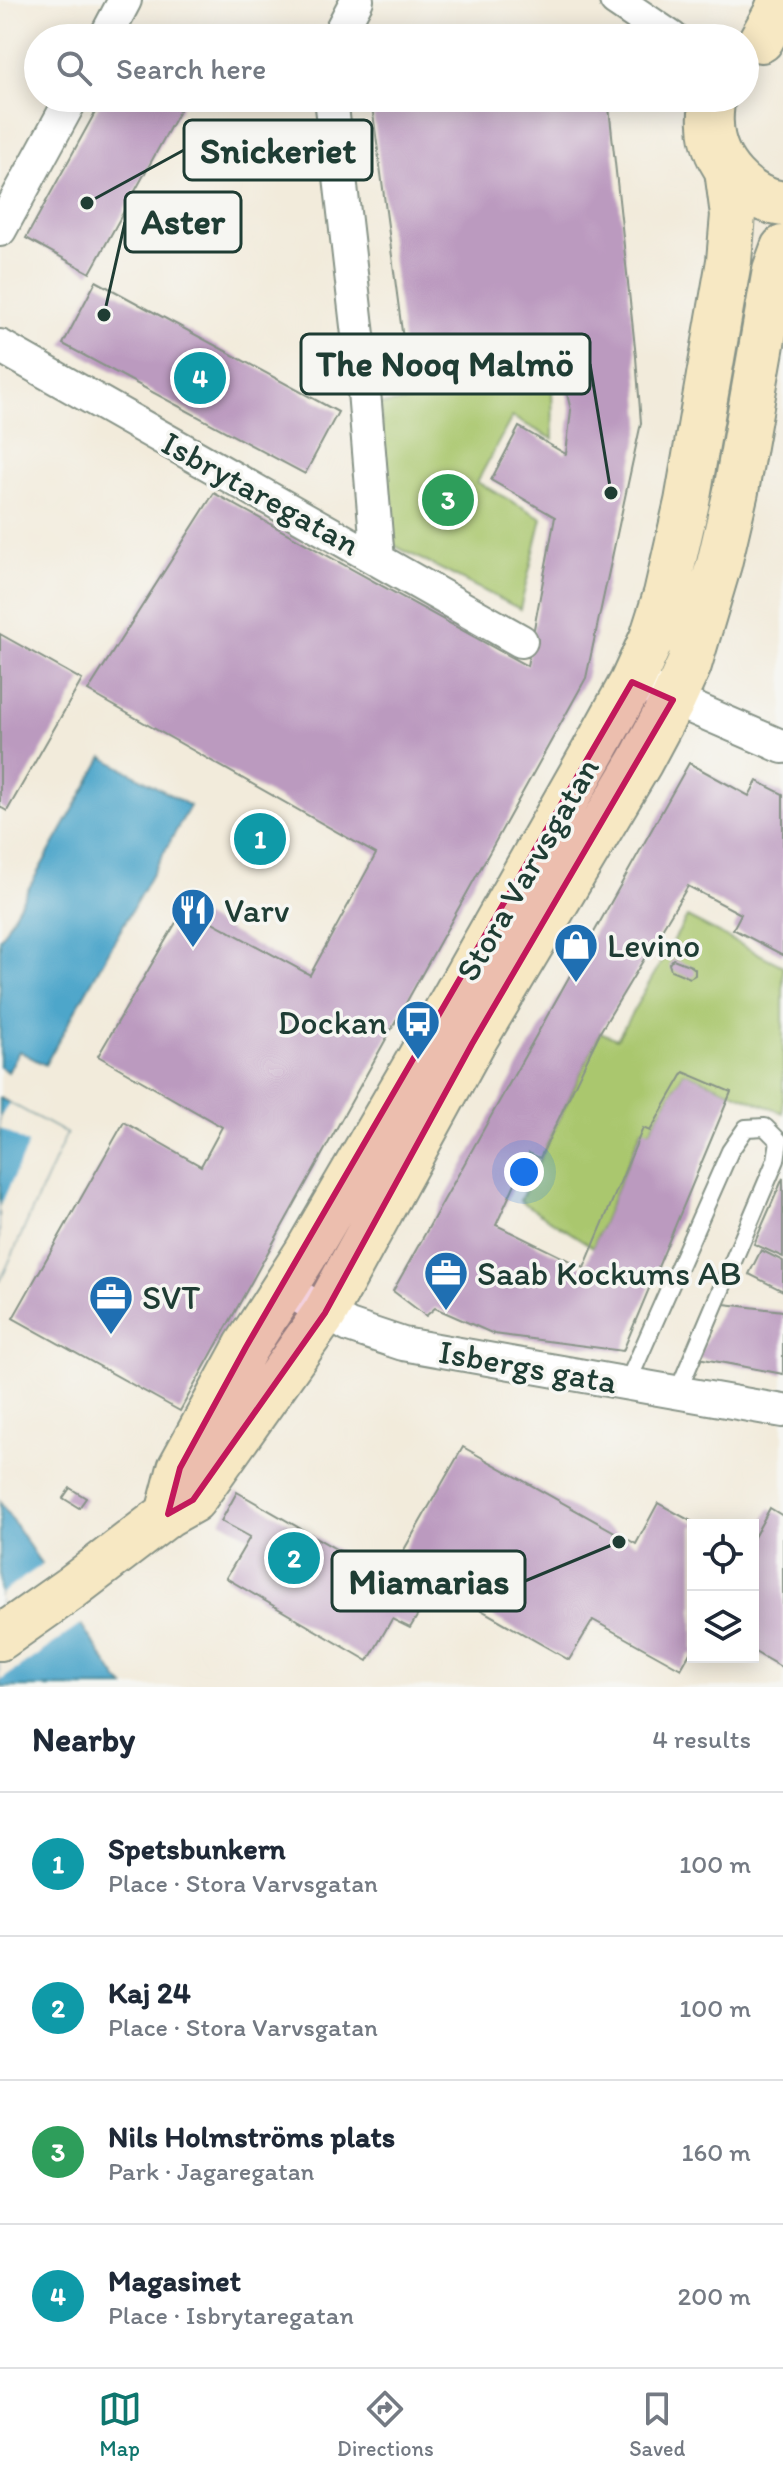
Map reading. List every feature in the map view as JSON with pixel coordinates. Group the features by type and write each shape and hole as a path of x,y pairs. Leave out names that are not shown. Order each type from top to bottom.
{"street":[{"path":"112,24 125,0"},
{"path":"344,24 357,0"},
{"path":"616,0 651,24"},
{"path":"763,40 781,0"},
{"path":"0,230 64,112"},
{"path":"333,112 363,379 378,560"},
{"name":"Stora Varvsgatan","path":"711,112 710,127 727,170 754,195 783,204"},
{"name":"Stora Varvsgatan","path":"168,1514 180,1468 246,1347 418,1061 632,682 652,638 666,594 687,502 729,261 733,215 727,170"},
{"name":"Stora Varvsgatan","path":"0,1638 168,1514 193,1500 272,1392 325,1313 472,1044 640,762 689,665 719,564 736,491 775,270 783,248"},
{"name":"Isbrytaregatan","path":"0,346 521,641"},
{"path":"632,682 783,747"},
{"name":"Isbergs gata","path":"284,1288 349,1326 403,1344 783,1411"}],"lane":[{"path":"627,1384 730,1151 746,1128 765,1127 779,1141 776,1160 678,1391"}],"highlighted area":[{"path":"632,682 673,700 472,1044 325,1313 193,1500 168,1514 180,1468 246,1347"}],"green space":[{"path":"552,384 553,439 512,417 477,482 542,518 520,609 391,544 380,405"},
{"path":"687,917 783,966 783,1113 684,1072 650,1131 642,1129 593,1247 520,1201 600,1032 617,1039"}],"water":[{"path":"103,757 190,806 45,1065 19,1051 8,1072 0,1067 0,939"},
{"path":"0,1098 66,1134 0,1281"},
{"path":"0,1502 118,1680 125,1687 0,1687"}],"pier":[{"path":"9,1103 66,1134 0,1281 0,1207 28,1144 0,1128 0,1118"},
{"path":"46,1562 86,1621 0,1681 0,1594"}],"building":[{"path":"95,112 179,112 90,273 26,238"},
{"path":"373,112 610,112 641,423 586,678 180,1411 13,1318 124,1122 201,1166 222,1127 98,1056 185,907 310,975 376,854 88,691 214,493 527,666 555,517 491,480 519,427 566,454 571,410 563,378 410,392"},
{"path":"96,281 338,412 305,474 63,344"},
{"path":"0,634 82,680 7,811 0,807"},
{"path":"689,763 749,796 757,781 783,794 783,955 733,929 741,914 688,886 600,1032 540,1158 529,1153 496,1225 584,1268 643,1128 650,1131 684,1072 731,1092 623,1351 494,1334 435,1308 426,1316 393,1291"},
{"path":"260,822 273,828 279,841 273,854 260,860 247,854 241,841 247,828"},
{"path":"673,959 691,966 695,969 695,975 690,978 671,970 669,964"},
{"path":"783,1178 783,1257 754,1244"},
{"path":"761,1250 783,1261 783,1291 749,1274"},
{"path":"724,1304 783,1311 783,1374 698,1358"},
{"path":"463,1447 636,1544 658,1503 687,1519 687,1658 681,1669 593,1620 569,1660 397,1562"},
{"path":"70,1488 86,1498 79,1508 63,1498"},
{"path":"237,1492 426,1601 410,1628 392,1619 368,1661 226,1578 250,1537 221,1521"},
{"path":"770,1508 783,1516 783,1668 759,1654 759,1528"}],"place":[{"name":"Snickeriet","path":"87,203"},
{"name":"Aster","path":"104,315"},
{"name":"Magasinet","path":"200,378"},
{"name":"The Nooq Malmö","path":"611,493"},
{"name":"Nils Holmströms plats","path":"448,500"},
{"name":"Spetsbunkern","path":"260,839"},
{"name":"Varv","path":"193,949"},
{"name":"Levino","path":"576,984"},
{"name":"Dockan","path":"418,1061"},
{"name":"Saab Kockums AB","path":"446,1312"},
{"name":"SVT","path":"111,1336"},
{"name":"Miamarias","path":"619,1542"},
{"name":"Kaj 24","path":"294,1558"}]}
